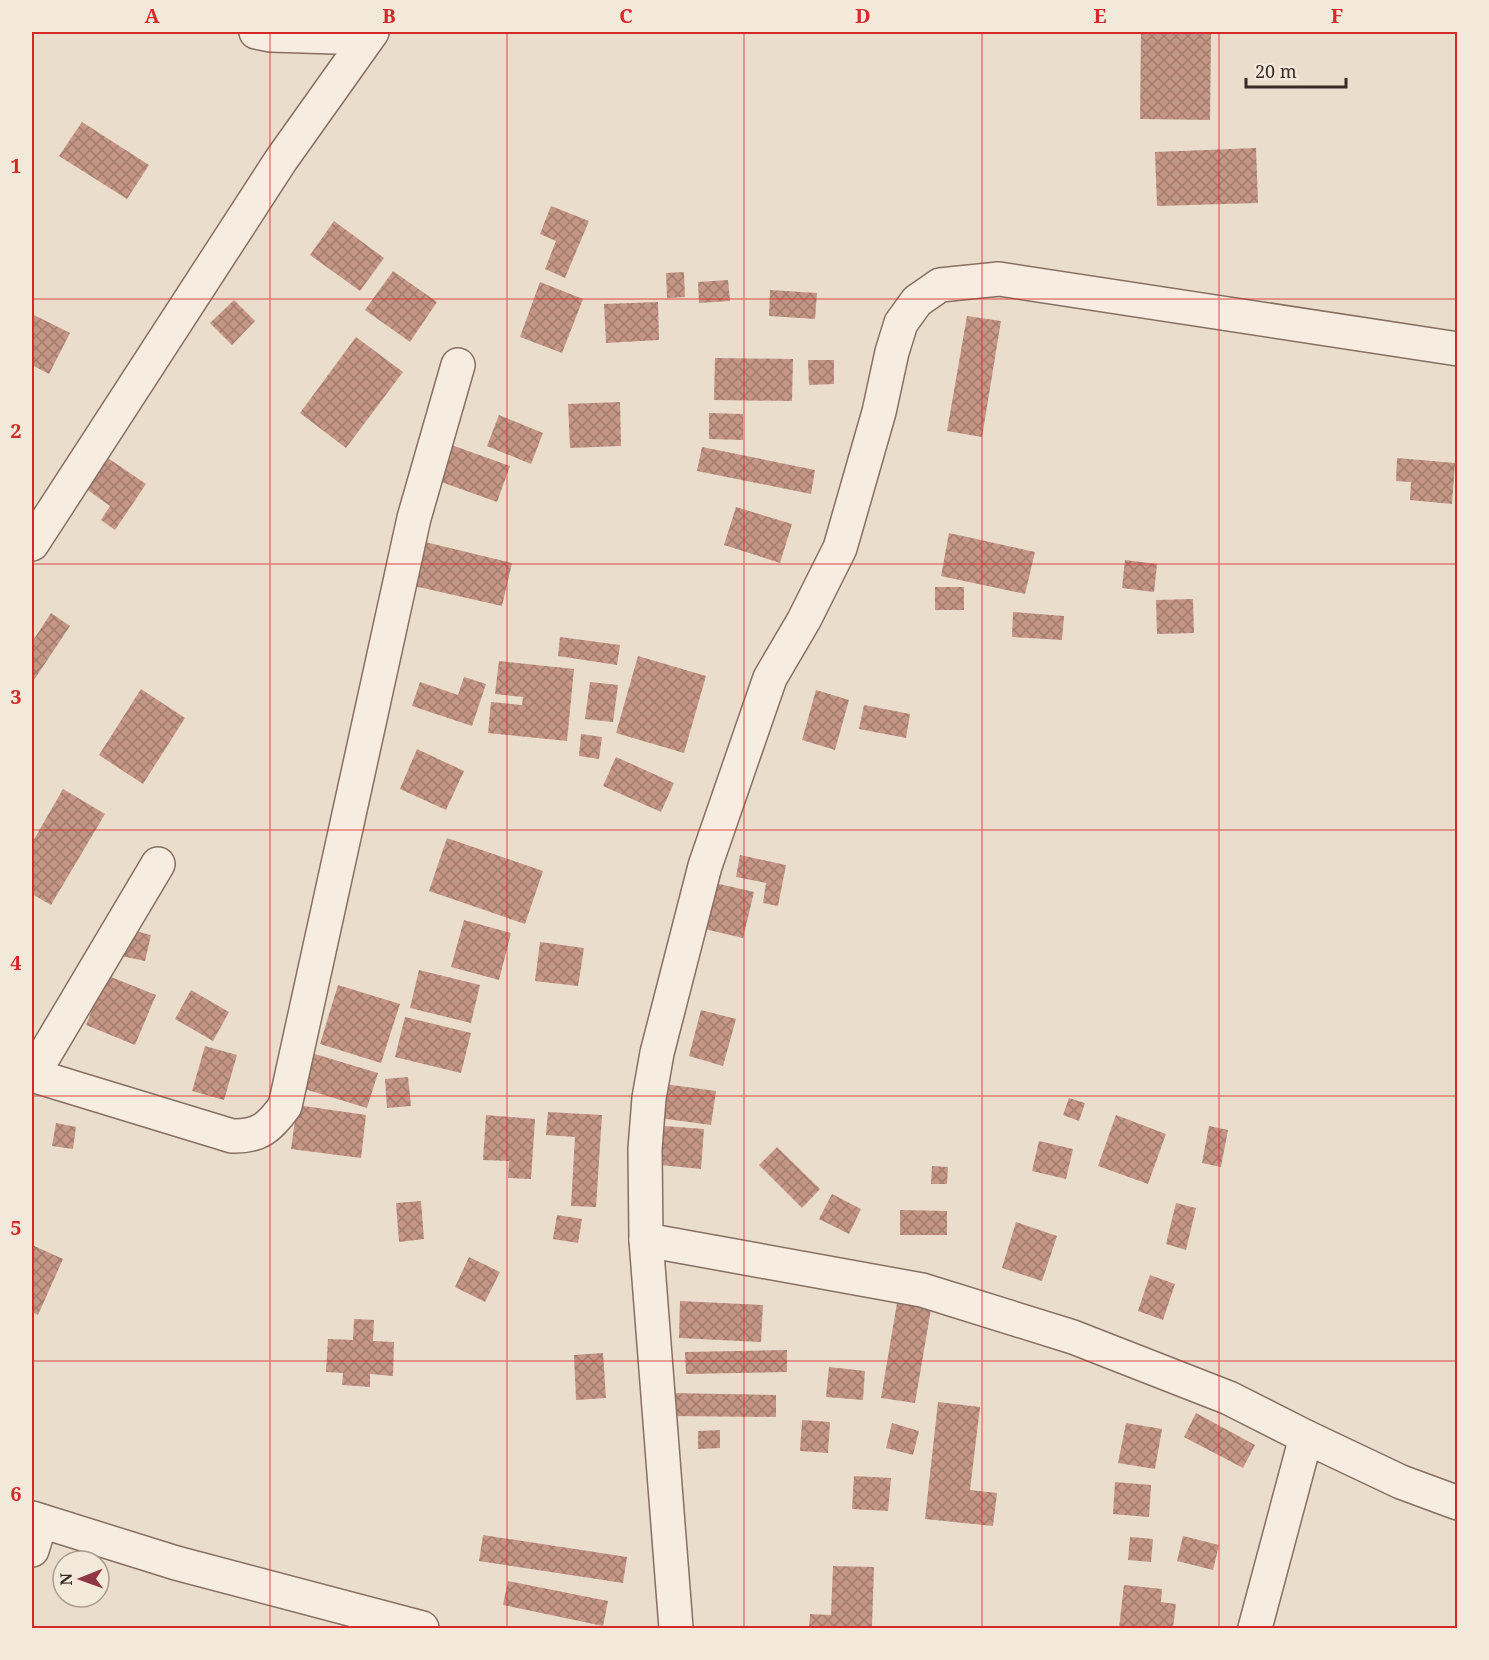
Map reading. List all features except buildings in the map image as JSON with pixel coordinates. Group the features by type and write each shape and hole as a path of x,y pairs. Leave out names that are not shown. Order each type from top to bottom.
{"street":[{"path":"256,32 271,35 369,35"},
{"path":"32,544 281,160 369,35"},
{"path":"676,1629 646,1240 645,1149 649,1098 657,1053 705,866 770,678 804,620 840,548 879,412 901,323 917,301 940,285 999,279 1458,348"},
{"path":"158,864 32,1075 232,1136 255,1134 271,1126 285,1106 414,518 458,365"},
{"path":"646,1240 922,1290 1073,1337 1229,1398 1401,1482 1458,1503"},
{"path":"1255,1629 1306,1437"},
{"path":"35,1530 176,1563 422,1629"}]}
